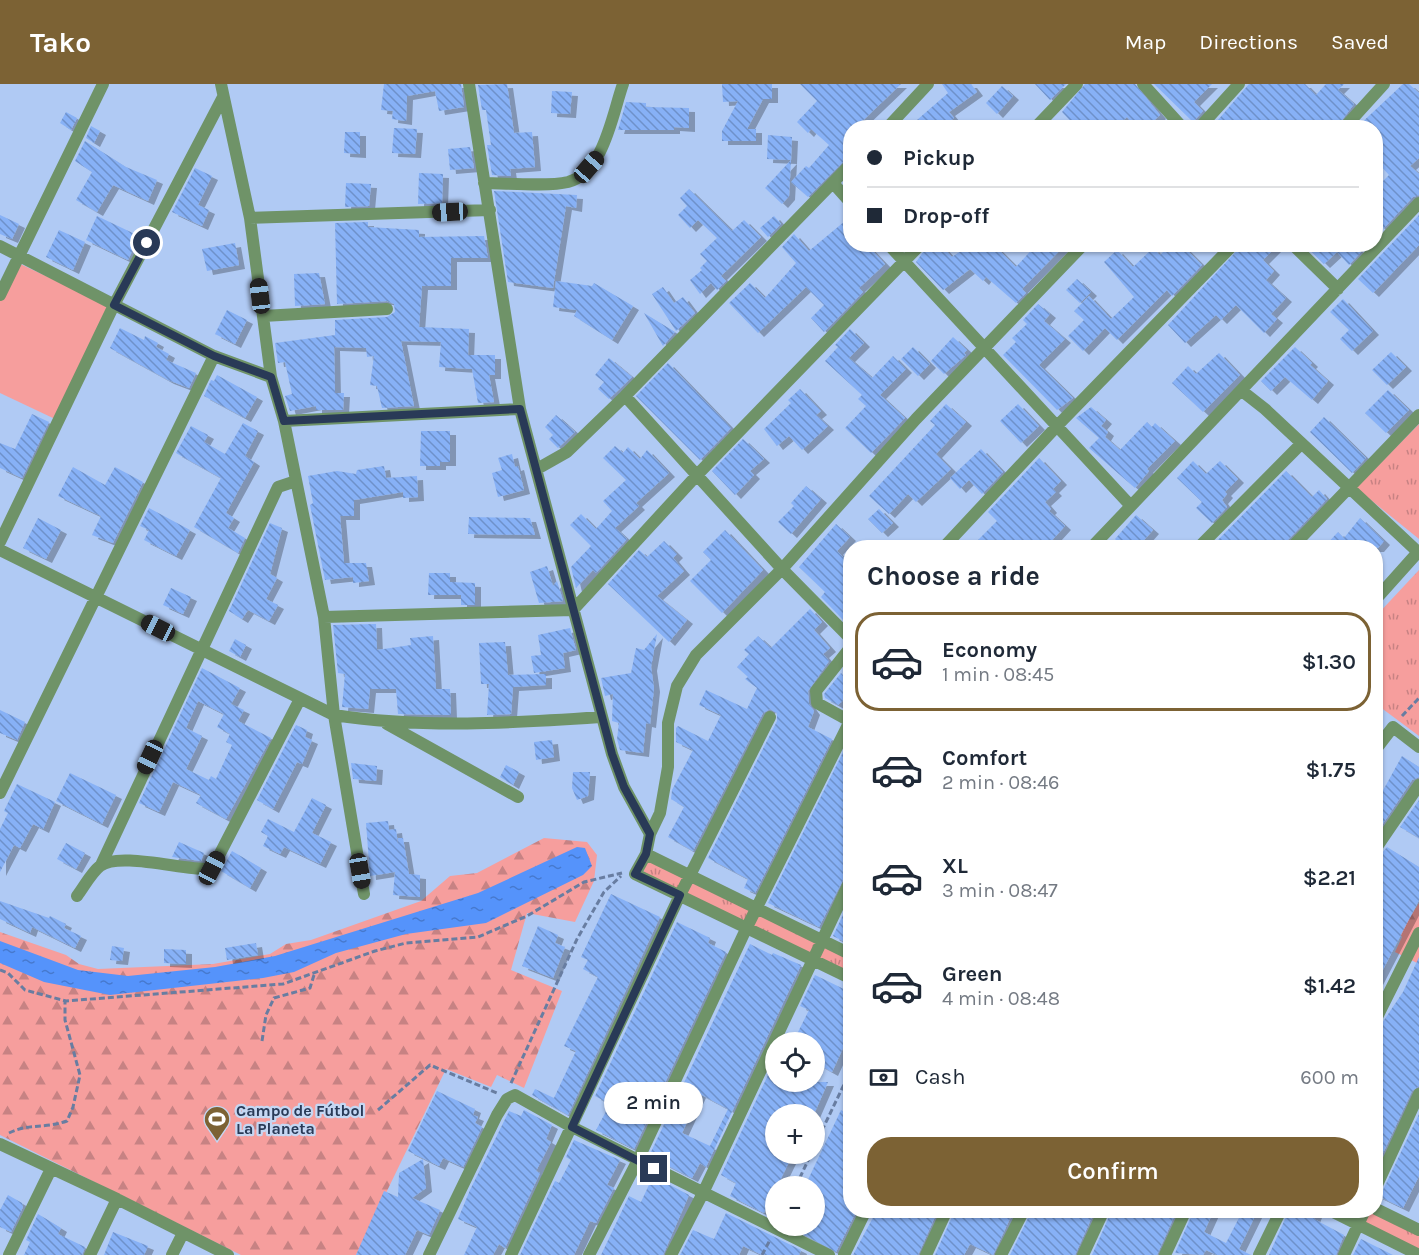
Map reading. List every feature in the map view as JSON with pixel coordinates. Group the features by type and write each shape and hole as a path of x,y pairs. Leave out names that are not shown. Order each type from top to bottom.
{"street":[{"path":"0,295 103,84"},
{"path":"221,84 250,218 271,377 284,421 324,617 334,715 364,894"},
{"path":"469,84 520,409 602,717 624,787 650,834"},
{"path":"484,183 566,183 580,177 598,157 622,84"},
{"path":"894,120 928,84"},
{"path":"1043,120 1077,84"},
{"path":"1143,84 1177,120"},
{"path":"1206,120 1239,84"},
{"path":"1351,120 1384,84"},
{"path":"0,542 114,305 223,97"},
{"path":"537,469 567,452 625,396 843,172"},
{"path":"833,183 843,194"},
{"path":"1383,241 1419,203"},
{"path":"250,218 490,210"},
{"path":"0,246 214,356 271,377"},
{"path":"895,252 1058,424 1130,505"},
{"path":"324,617 573,610 698,474 913,252"},
{"path":"843,974 635,874 646,854 650,834 660,813 668,767 668,723 677,686 696,655 782,569 983,347 1076,252"},
{"path":"950,540 1058,424 1226,252"},
{"path":"1300,252 1338,289"},
{"path":"1103,540 1130,505 1242,392 1373,252"},
{"path":"263,316 387,309"},
{"path":"0,793 214,356"},
{"path":"1242,392 1265,409 1418,552 1383,591"},
{"path":"625,396 782,569 843,631"},
{"path":"284,421 520,409"},
{"path":"1299,540 1419,415"},
{"path":"1206,540 1301,444"},
{"path":"77,896 101,865 200,649 278,487 296,481"},
{"path":"0,550 334,715 386,723 488,725 602,717"},
{"path":"843,657 816,691 814,697 817,703 843,717"},
{"path":"101,865 118,860 197,870 212,868 300,699"},
{"path":"511,1255 680,895 770,717"},
{"path":"386,723 519,797"},
{"path":"1383,740 1393,727 1419,747"},
{"path":"589,1255 638,1160 747,927 843,735"},
{"path":"1383,838 1419,784"},
{"path":"646,854 843,950"},
{"path":"670,1255 703,1193 843,896"},
{"path":"1383,1005 1419,933"},
{"path":"1383,1172 1419,1094"},
{"path":"429,1255 497,1115 510,1096 515,1095 572,1127 828,1255"},
{"path":"0,1144 117,1198 228,1255"},
{"path":"9,1255 51,1169"},
{"path":"90,1255 117,1198"},
{"path":"1383,1212 1419,1230"},
{"path":"844,1255 862,1218"},
{"path":"926,1255 943,1218"},
{"path":"1001,1255 1020,1218"},
{"path":"1083,1255 1100,1218"},
{"path":"1165,1255 1182,1218"},
{"path":"1259,1255 1277,1218"},
{"path":"1344,1218 1419,1255"},
{"path":"1344,1255 1361,1218"},
{"path":"172,1255 183,1233"}],"path":[{"path":"1393,727 1419,698"},
{"path":"0,970 8,973 25,990 66,1001 283,984 314,975 375,951 406,944 478,937 527,916 584,882 625,872 604,892 577,939 510,1087"},
{"path":"262,1041 266,1015 274,998 310,988 314,975"},
{"path":"9,1133 21,1126 51,1126 67,1121 73,1107 80,1075 65,1020 66,1001"},
{"path":"378,1110 430,1065 479,1087 497,1093 505,1091"},
{"path":"825,1124 843,1087"}],"green space":[{"path":"16,262 110,306 55,419 0,393 0,295"},
{"path":"1419,424 1419,539 1356,488"},
{"path":"1419,570 1419,736 1383,709 1383,609"},
{"path":"544,838 587,842 597,855 594,881 575,922 527,913 511,970 562,991 524,1088 497,1075 491,1087 446,1069 356,1255 241,1255 0,1135 0,932 66,955 79,964 98,969 213,964 270,954 286,944 311,940 421,901 450,876 477,873"},
{"path":"647,857 843,953 843,973 643,874"},
{"path":"1419,903 1419,964 1395,952 1402,937 1396,926 1409,919"},
{"path":"1383,1216 1419,1233 1419,1253 1346,1218 1383,1218"}],"water":[{"path":"577,847 585,848 592,866 583,875 486,923 406,934 336,953 294,972 263,978 110,995 44,982 0,963 0,941 78,970 128,976 215,967 275,956 478,893"}],"building":[{"path":"384,84 461,84 464,107 439,111 435,91 407,96 406,121 392,119 393,111 381,110"},
{"path":"507,84 514,133 532,132 535,167 510,169 511,176 492,175 487,145 491,145 486,110 482,110 478,85"},
{"path":"722,84 772,84 772,99 763,99 747,129 756,129 756,141 722,141 722,131 738,101 723,102"},
{"path":"800,84 901,84 863,120 843,120 843,162 808,197 791,182 806,166 809,168 829,145 811,129 808,133 797,122 817,101"},
{"path":"942,84 971,84 977,92 949,112 954,118 952,120 917,120 948,93"},
{"path":"1035,84 1066,84 1050,100"},
{"path":"1085,84 1135,84 1160,115 1155,120 1129,120 1127,117 1124,120 1070,120 1062,112"},
{"path":"1154,84 1212,84 1194,102 1203,111 1195,120 1191,120"},
{"path":"1249,84 1305,84 1316,95 1326,84 1344,84 1338,90 1354,104 1342,120 1218,120"},
{"path":"1403,84 1409,84 1419,93 1419,158 1410,166 1419,174 1419,195 1413,197 1383,229 1383,181 1389,175 1383,169 1383,120 1365,120"},
{"path":"1002,86 1013,96 997,114 986,103"},
{"path":"552,91 572,92 570,114 551,113"},
{"path":"626,102 646,103 646,107 689,108 689,128 618,130"},
{"path":"66,112 77,118 71,130 60,123"},
{"path":"91,126 100,131 94,143 86,138"},
{"path":"394,128 417,129 415,154 392,153"},
{"path":"345,132 360,132 360,154 344,153"},
{"path":"768,135 792,137 791,160 767,159"},
{"path":"85,141 126,167 157,180 148,201 113,185 97,212 76,200 92,172 75,161"},
{"path":"470,147 474,168 450,170 448,149"},
{"path":"791,160 789,196 782,204 765,188"},
{"path":"195,168 212,176 198,205 209,210 202,226 172,212"},
{"path":"419,173 443,174 442,203 418,204"},
{"path":"346,183 371,184 369,206 345,207"},
{"path":"689,189 732,231 744,220 761,237 721,276 726,281 717,290 711,283 700,294 690,280 702,270 700,268 707,261 700,254 717,238 698,220 690,228 678,215 687,206 680,198"},
{"path":"494,191 577,195 576,208 566,206 553,288 508,282"},
{"path":"0,215 19,224 12,239 0,234"},
{"path":"1419,215 1419,245 1373,293 1358,279"},
{"path":"97,216 139,236 128,260 86,240"},
{"path":"774,216 781,224 768,237 760,228"},
{"path":"368,222 368,227 419,230 419,237 484,236 488,258 451,258 451,286 422,286 419,327 469,329 468,355 495,355 495,375 489,375 494,402 478,403 472,369 439,367 441,342 401,341 414,406 382,408 377,386 370,385 374,356 367,357 366,348 334,347 335,393 344,393 343,410 316,410 316,406 290,411 285,396 292,394 285,362 278,363 275,343 335,335 335,320 387,317 395,312 394,304 387,301 337,304 335,223"},
{"path":"843,223 843,252 874,252 885,264 859,288 863,292 824,332 811,318 824,305 806,287 758,333 729,303 750,283 765,298 796,263 782,247 794,234 809,251"},
{"path":"59,230 85,242 73,270 46,257"},
{"path":"235,243 239,265 207,271 202,249"},
{"path":"923,252 947,252 952,257 959,252 1001,252 1016,267 1030,252 1058,252 1022,289 1026,293 1016,303 986,277 983,281 970,269 943,290 916,262"},
{"path":"1115,252 1119,252 1133,267 1149,252 1157,252 1160,255 1163,252 1189,252 1202,265 1172,296 1167,290 1117,340 1105,328 1083,351 1068,336 1084,320 1074,311 1089,296 1111,319 1134,297 1104,262"},
{"path":"1236,252 1271,252 1263,260 1274,271 1266,280 1286,298 1271,314 1277,319 1264,333 1236,305 1221,320 1216,315 1185,343 1168,325"},
{"path":"1312,252 1337,252 1324,264"},
{"path":"1337,252 1361,252 1349,265"},
{"path":"319,273 325,304 295,306 294,274"},
{"path":"1077,279 1091,292 1080,303 1066,290"},
{"path":"556,281 592,286 594,283 633,306 612,340 574,316 577,310 553,307"},
{"path":"663,287 674,303 683,297 695,313 676,331 652,294"},
{"path":"1343,299 1373,331 1352,351 1340,339 1349,330 1330,312"},
{"path":"1038,304 1050,314 1044,321 1065,339 1039,365 1073,398 1057,410 1003,355 1016,342 1012,338 1027,324 1023,320"},
{"path":"227,310 247,320 235,344 215,334"},
{"path":"644,313 675,332 663,346"},
{"path":"120,328 144,340 145,336 158,343 156,347 169,354 166,360 196,373 189,388 168,380 110,348"},
{"path":"850,329 864,343 849,358 872,378 893,356 906,369 880,395 905,418 871,453 845,428 866,406 858,399 862,395 825,361 838,347 835,345"},
{"path":"953,337 967,350 964,353 966,355 944,374 931,361"},
{"path":"913,347 930,364 918,376 901,359"},
{"path":"1295,347 1328,381 1312,400 1285,377 1271,391 1261,381"},
{"path":"1391,352 1406,367 1387,385 1372,370"},
{"path":"1219,353 1240,375 1203,412 1172,383 1188,366 1196,374"},
{"path":"609,358 632,377 609,399 598,389 604,382 595,375"},
{"path":"668,363 731,428 700,460 636,396"},
{"path":"217,375 257,397 245,418 204,396 211,380 214,381"},
{"path":"800,389 821,411 816,415 828,426 802,450 789,436 777,446 764,429 791,403 788,400"},
{"path":"1388,390 1409,410 1386,433 1365,413"},
{"path":"946,404 966,422 936,454 951,469 916,502 908,494 889,514 869,496 935,425 930,421"},
{"path":"1018,404 1039,426 1021,443 1000,421"},
{"path":"1091,407 1106,420 1101,426 1108,432 1105,437 1120,450 1147,422 1152,427 1155,423 1175,441 1147,469 1149,471 1135,488 1089,448 1099,438 1076,418"},
{"path":"32,414 49,422 22,478 0,468 0,443 15,449"},
{"path":"556,415 575,432 558,448 549,439 553,435 545,427"},
{"path":"1324,417 1366,458 1352,473 1310,432"},
{"path":"243,423 258,431 245,456 254,462 226,513 234,518 228,528 245,538 238,553 194,527 221,478 176,453 191,426 208,435 204,442 225,454"},
{"path":"421,431 450,431 450,462 440,462 440,466 420,466"},
{"path":"743,439 764,459 750,471 754,475 735,495 712,471"},
{"path":"615,446 623,453 628,447 640,459 647,450 669,473 636,503 639,506 615,528 627,539 596,573 593,570 576,588 571,567 591,546 570,525 581,514 596,529 612,511 603,501 626,480 603,458"},
{"path":"981,449 1003,472 982,494 969,480 960,489 950,478"},
{"path":"512,454 515,467 518,466 524,490 498,497 492,473 502,470 498,458"},
{"path":"1039,458 1061,481 1053,489 1056,492 1045,502 1051,509 1049,511 1065,526 1052,540 978,540 997,521 988,512"},
{"path":"1193,461 1206,474 1220,461 1238,479 1225,492 1227,494 1222,500 1227,507 1212,523 1196,508 1202,502 1177,478"},
{"path":"384,466 386,478 417,476 418,497 403,498 403,492 354,500 354,516 340,516 344,563 366,563 369,581 353,583 353,577 325,580 310,505 313,503 308,476 337,471 356,474 357,470"},
{"path":"73,467 105,485 115,467 143,482 113,543 92,535 101,516 58,496"},
{"path":"1286,471 1312,497 1319,490 1327,499 1288,540 1218,540"},
{"path":"806,486 821,499 791,534 778,522 794,506 791,503"},
{"path":"149,508 190,530 176,556 144,540 149,530 140,526"},
{"path":"879,509 893,523 882,533 868,519"},
{"path":"1136,515 1153,530 1144,540 1115,539"},
{"path":"469,517 530,518 535,535 468,534"},
{"path":"38,518 61,530 46,559 23,548"},
{"path":"1360,518 1383,540 1330,540 1338,532 1344,538"},
{"path":"270,523 282,528 270,574 277,578 266,599 278,605 269,621 248,610 242,619 229,611"},
{"path":"836,524 850,537 843,540 843,545 837,551 843,557 843,620 821,597 825,592 799,567"},
{"path":"725,530 763,570 722,613 690,581 711,560 703,552"},
{"path":"664,541 677,554 673,558 684,571 657,596 687,620 669,642 608,584 639,550 647,557"},
{"path":"547,566 553,586 557,581 563,601 539,603 530,572"},
{"path":"429,573 450,573 450,582 475,583 475,605 461,605 461,595 428,595"},
{"path":"171,588 191,597 183,614 163,605"},
{"path":"810,609 822,622 814,630 830,648 823,654 829,661 808,691 809,704 814,711 808,727 832,739 755,893 744,888 748,879 708,858 777,721 777,713 770,709 763,713 693,851 668,837 684,807 671,799 672,790 693,750 676,742 676,728 678,726 708,741 721,715 699,705 706,690 747,709 757,688 745,679 748,677 737,667 749,654 744,650 758,636 771,648"},
{"path":"376,624 377,650 411,645 410,638 433,636 436,689 450,689 451,715 398,714 396,689 370,689 368,709 342,707 345,674 338,673 333,625"},
{"path":"570,628 576,650 563,653 565,668 534,673 531,656 541,655 538,635"},
{"path":"657,634 651,667 654,688 650,724 646,723 643,753 620,750 617,739 619,723 612,721 613,694 605,696 601,678 631,673 636,648 644,650"},
{"path":"235,639 246,645 240,657 229,651"},
{"path":"505,642 508,675 546,674 546,685 513,687 511,714 487,715 489,684 481,684 479,643"},
{"path":"202,668 240,688 231,704 244,710 238,721 271,738 226,819 196,803 201,795 173,782 159,812 139,803","holes":["198,701 224,714 217,727 230,734 226,742 232,745 216,779 211,776 209,780 186,769 202,736 186,728"]},
{"path":"841,673 843,675 843,700 838,705 825,698 824,694"},
{"path":"0,710 25,722 17,740 0,733"},
{"path":"296,725 307,730 305,737 312,740 302,764 297,762 273,809 257,800"},
{"path":"552,740 554,757 536,760 534,742"},
{"path":"843,752 843,880 819,927 768,903"},
{"path":"1402,756 1419,767 1419,777 1412,780 1383,824 1383,790"},
{"path":"351,763 377,766 376,781 353,779"},
{"path":"506,765 519,772 513,785 500,777"},
{"path":"573,772 590,772 588,796 577,800 572,788"},
{"path":"70,773 116,795 102,824 56,801"},
{"path":"17,784 55,802 43,829 33,824 20,848 14,845 0,872 0,829 8,813 4,811"},
{"path":"312,798 326,805 312,833 331,842 320,864 284,847 280,854 263,846 268,836 261,832 268,819 294,832"},
{"path":"1419,800 1419,838 1400,827"},
{"path":"388,821 389,830 396,829 398,845 398,838 403,838 409,874 420,875 420,897 393,895 395,872 370,876 366,823"},
{"path":"179,842 204,853 201,861 172,857"},
{"path":"66,843 85,853 76,869 57,859"},
{"path":"1387,847 1419,867 1419,900 1383,969 1383,852"},
{"path":"232,851 261,868 250,888 221,871"},
{"path":"611,894 660,917 568,1115 532,1095 535,1089 554,1098 576,1051 564,1046 598,977 583,969 588,960 581,957"},
{"path":"0,901 49,918 50,916 66,924 64,928 81,936 75,948 32,927 30,933 0,919"},
{"path":"843,915 843,941 833,936"},
{"path":"677,922 710,938 708,943 726,952 634,1149 596,1130 610,1104 595,1096"},
{"path":"538,926 558,935 555,943 565,947 553,978 522,966"},
{"path":"256,943 258,955 227,960 225,948"},
{"path":"750,944 801,965 769,1032 765,1032 765,1042 706,1167 700,1163 692,1178 649,1156","holes":["700,1094 728,1109 710,1146 682,1133"]},
{"path":"112,946 124,948 122,961 110,960"},
{"path":"164,949 186,950 186,964 164,963"},
{"path":"1419,957 1419,1086 1412,1091 1383,1153 1383,1022 1403,992"},
{"path":"815,975 843,989 843,1048 832,1072 825,1068 825,1032 798,1032 809,1010 800,1006"},
{"path":"765,1081 765,1092 824,1092 818,1104 765,1104 765,1164 788,1164 782,1176 765,1176 764,1213 730,1196 736,1183 721,1175"},
{"path":"437,1091 475,1109 473,1115 478,1117 475,1123 482,1127 463,1167 443,1158 439,1166 408,1151"},
{"path":"524,1110 552,1125 546,1139 551,1142 536,1171 540,1173 505,1248 499,1244 493,1255 464,1255 477,1227 458,1219 470,1190 509,1111 521,1116"},
{"path":"841,1110 843,1111 843,1218 853,1218 836,1252 806,1236 825,1236 825,1176 810,1176 815,1164 825,1164 825,1144"},
{"path":"1419,1114 1419,1176 1403,1208 1383,1198 1383,1190"},
{"path":"574,1140 620,1160 607,1185 614,1188 596,1223 590,1221 574,1255 520,1255 555,1181 559,1183 571,1160 566,1157"},
{"path":"423,1159 426,1188 412,1198 440,1210 429,1235 417,1230 405,1255 356,1255 384,1191 398,1197 399,1173"},
{"path":"653,1176 689,1195 663,1255 601,1255 629,1196 641,1202"},
{"path":"8,1195 22,1203 23,1207 11,1232 0,1227 0,1210"},
{"path":"726,1213 765,1232 765,1236 773,1236 801,1250 799,1255 762,1255 743,1246 739,1255 680,1255 693,1230 714,1239"},
{"path":"38,1214 61,1228 58,1234 85,1247 82,1255 24,1255 30,1242 26,1240"},
{"path":"873,1218 934,1218 918,1255 853,1255"},
{"path":"951,1218 1010,1218 993,1255 970,1244 964,1255 935,1255"},
{"path":"1028,1218 1091,1218 1075,1255 1010,1255"},
{"path":"1108,1218 1173,1218 1157,1255 1092,1255"},
{"path":"1190,1218 1210,1218 1204,1232 1226,1243 1239,1218 1254,1218 1239,1249 1251,1255 1217,1255 1206,1250 1203,1255 1175,1253"},
{"path":"1285,1218 1314,1218 1344,1235 1336,1255 1269,1255"},
{"path":"113,1232 148,1246 144,1255 104,1255"},
{"path":"1361,1239 1393,1255 1353,1255"}],"place":[{"name":"Campo de Fútbol La Planeta","path":"217,1142"}],"route":[{"path":"147,243 114,305 214,356 271,377 284,421 520,409 612,754 624,787 650,834 646,854 635,874 680,895 572,1127 654,1169"}]}
